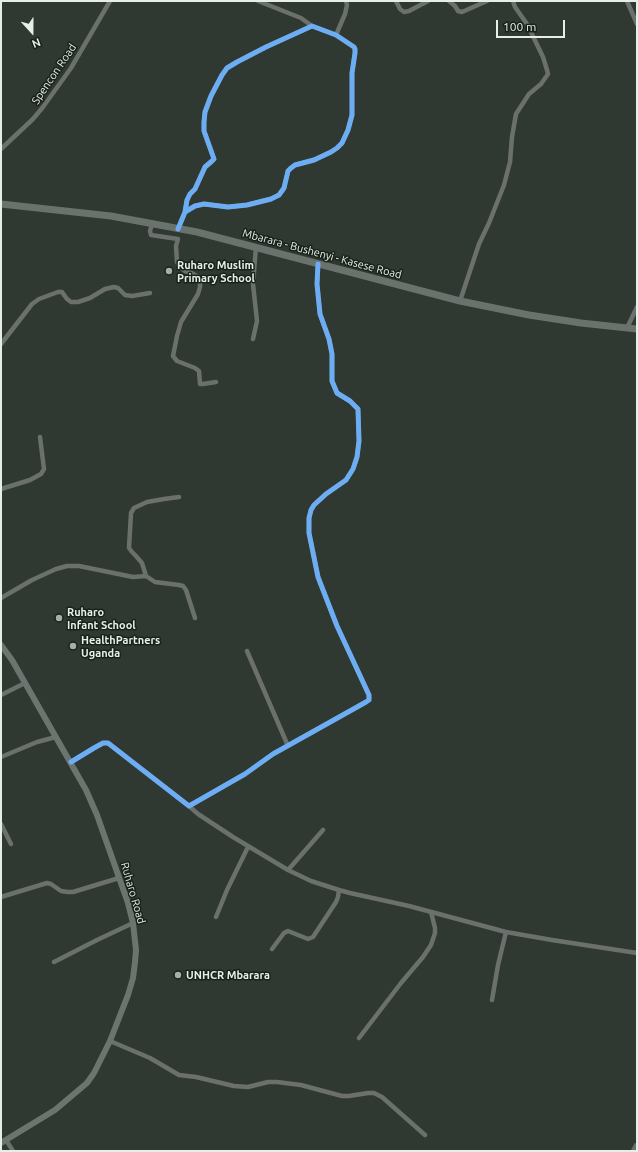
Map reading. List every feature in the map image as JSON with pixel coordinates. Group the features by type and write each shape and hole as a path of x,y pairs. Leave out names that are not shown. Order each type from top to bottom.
{"highway":[{"path":"634,1151 637,1147"}],"main road":[{"name":"Mbarara - Bushenyi - Kasese Road","path":"1,204 111,216 197,232 460,301 529,315 581,323 637,329"}],"street":[{"name":"Spencon Road","path":"1,149 33,119 43,107 70,68 110,1"},
{"path":"185,212 195,206 204,204 228,207 247,205 271,199 279,195 284,188 288,171 291,168 295,165 314,160 337,148 342,143 348,130 352,116 352,73 355,53 354,47 336,35 312,26 301,18 258,1"},
{"path":"396,1 400,9 404,12 428,1"},
{"path":"449,1 455,6 458,12 462,12 487,1"},
{"path":"460,301 479,244 504,185 510,162 516,114 529,94 541,84 548,74 543,57 527,24 515,7 513,1"},
{"path":"627,1 637,24"},
{"path":"336,35 345,14 347,2"},
{"path":"178,229 190,194 205,167 214,159 204,131 204,122 205,112 211,96 222,74 227,68 237,62 312,26"},
{"path":"152,224 150,231 151,235 178,239 176,252 177,262 185,271 192,273 198,278 200,283 198,294 181,322 173,356 177,361 199,371 200,384 216,382"},
{"path":"253,338 257,321 253,284 256,247"},
{"path":"189,806 288,746 366,702 369,697 337,626 318,578 309,533 309,518 311,510 314,505 326,494 346,480 353,469 357,457 359,441 358,409 350,401 337,393 332,381 332,354 329,339 320,314 317,284 318,264"},
{"path":"1,344 32,304 39,299 58,292 62,292 67,299 72,302 78,302 90,298 105,289 114,287 118,288 125,295 132,296 150,293"},
{"path":"627,328 637,308"},
{"path":"1,490 30,480 41,474 44,469 40,437"},
{"path":"179,497 147,502 134,508 130,520 129,548 142,564 146,576 155,582 179,584 183,586 186,590 195,618"},
{"path":"1,598 32,580 56,569 67,566 79,566 133,577 146,576"},
{"name":"Ruharo Road","path":"1,645 12,660 86,790 119,878 133,923 136,950 133,978 123,1010 100,1063 87,1083 55,1110 3,1141"},
{"path":"247,650 288,746"},
{"path":"1,695 25,683"},
{"path":"1,756 37,742 56,737"},
{"path":"71,762 103,743 108,743 214,825 288,870 311,881 339,890 506,932 637,953"},
{"path":"1,824 11,844"},
{"path":"288,870 323,830"},
{"path":"216,917 248,846"},
{"path":"1,897 47,883 51,884 61,892 73,892 119,878"},
{"path":"272,949 284,933 288,931 308,939 313,937 336,902 339,890"},
{"path":"359,1038 431,945 435,928 430,912"},
{"path":"54,962 133,923"},
{"path":"492,1000 506,932"},
{"path":"110,1041 150,1058 179,1075 196,1077 227,1085 248,1087 268,1082 277,1082 301,1085 342,1096 374,1093 382,1097 425,1135"},
{"path":"3,1141 13,1151"}],"cycle path":[{"path":"178,229 185,212 195,206 204,204 228,207 247,205 271,199 279,195 284,188 288,171 291,168 295,165 314,160 331,152 342,143 348,130 352,115 352,73 355,53 354,47 336,35 312,26 266,47 227,68 211,96 205,112 204,131 214,159 205,167 195,189 190,194 187,200 185,212"},
{"path":"71,762 103,743 108,743 189,806 245,774 273,754 369,700 369,695 337,626 318,577 309,533 309,518 311,510 314,505 326,494 346,480 353,469 357,457 359,441 358,409 350,401 337,393 332,381 332,354 329,339 320,314 317,284 318,264"}],"place":[{"name":"Ruharo Muslim Primary School","path":"169,271"},
{"name":"Ruharo Infant School","path":"59,618"},
{"name":"HealthPartners Uganda","path":"73,646"},
{"name":"UNHCR Mbarara","path":"178,975"}]}
